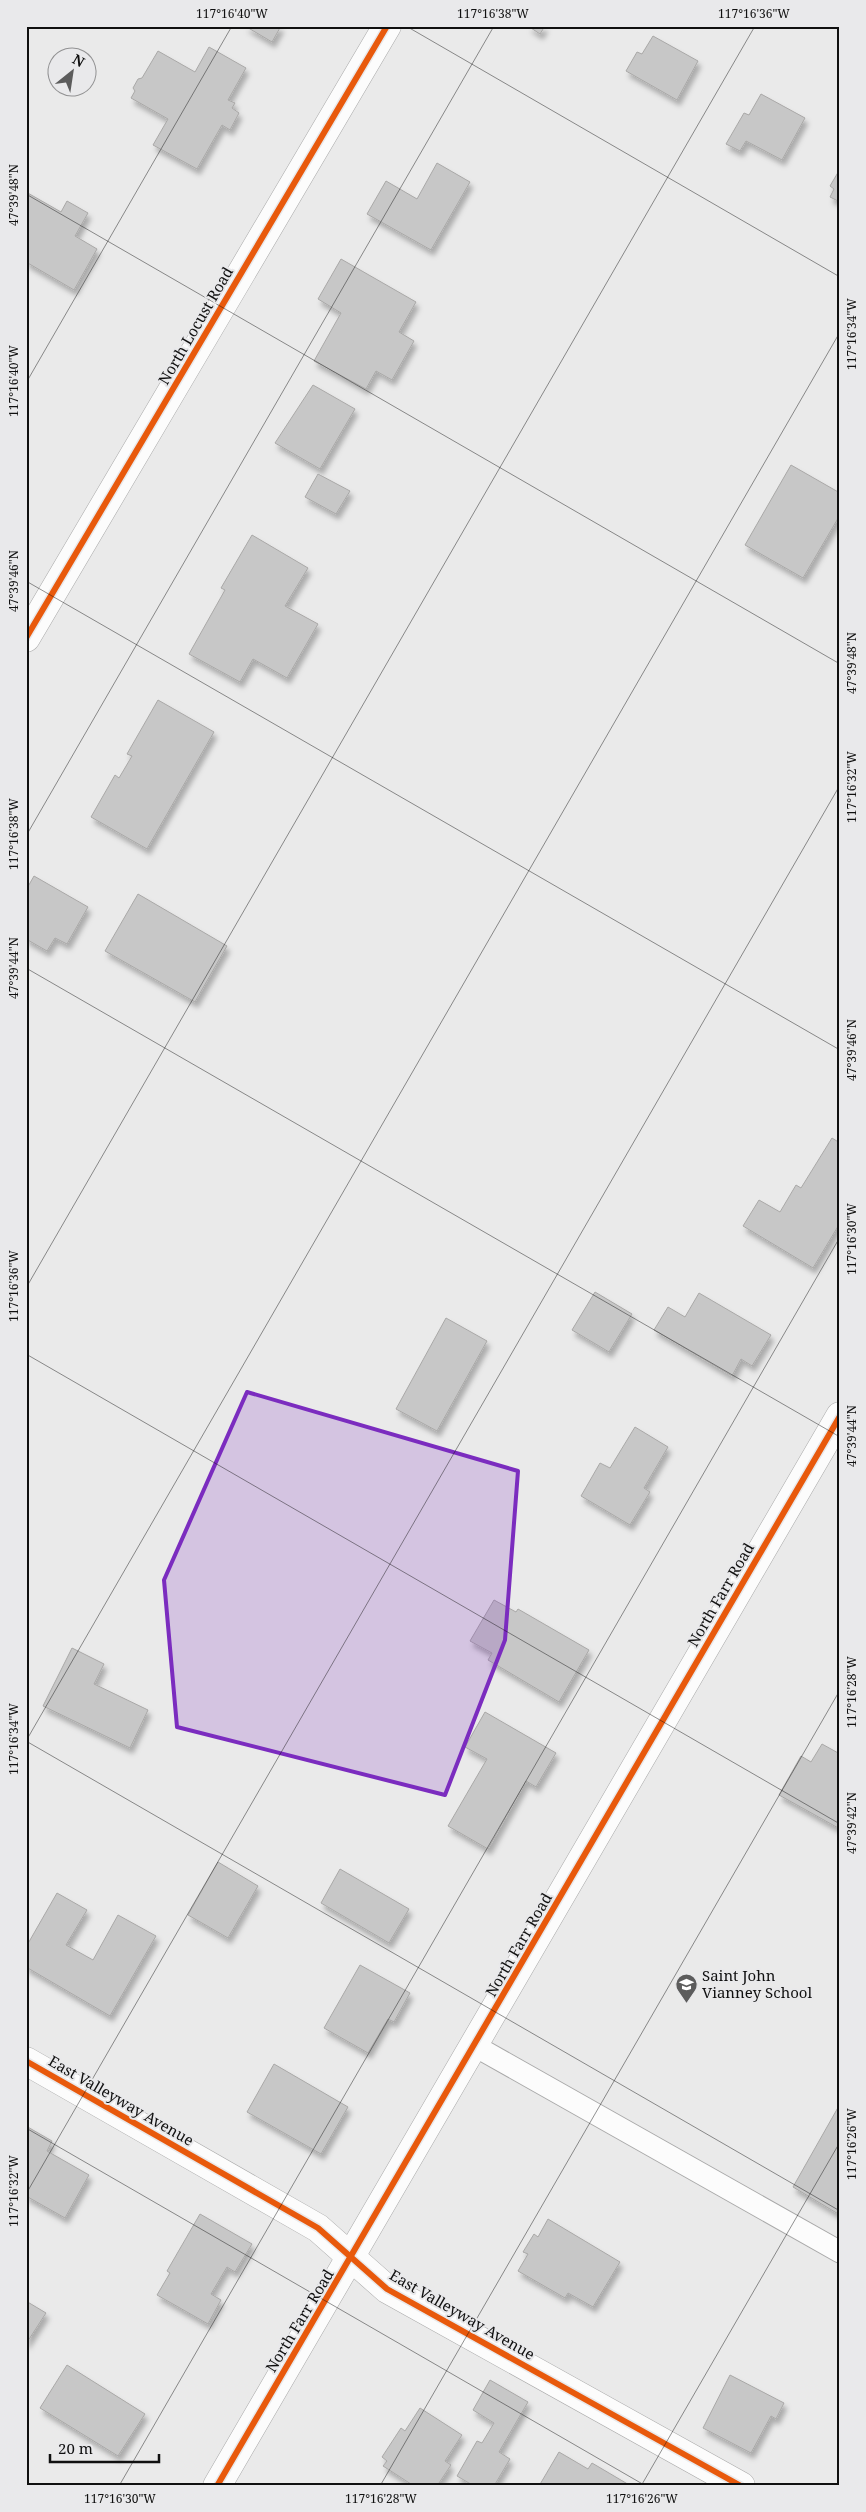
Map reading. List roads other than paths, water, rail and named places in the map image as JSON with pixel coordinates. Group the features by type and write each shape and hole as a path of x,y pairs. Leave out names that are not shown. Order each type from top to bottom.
{"street":[{"name":"North Locust Road","path":"26,638 387,26"},
{"name":"North Farr Road","path":"217,2486 475,2046 840,1416"},
{"name":"East Valleyway Avenue","path":"26,2061 318,2228 387,2289 741,2486"}],"lane":[{"path":"475,2046 840,2252"}],"place":[{"name":"Saint John Vianney School","path":"686,2004"}]}
